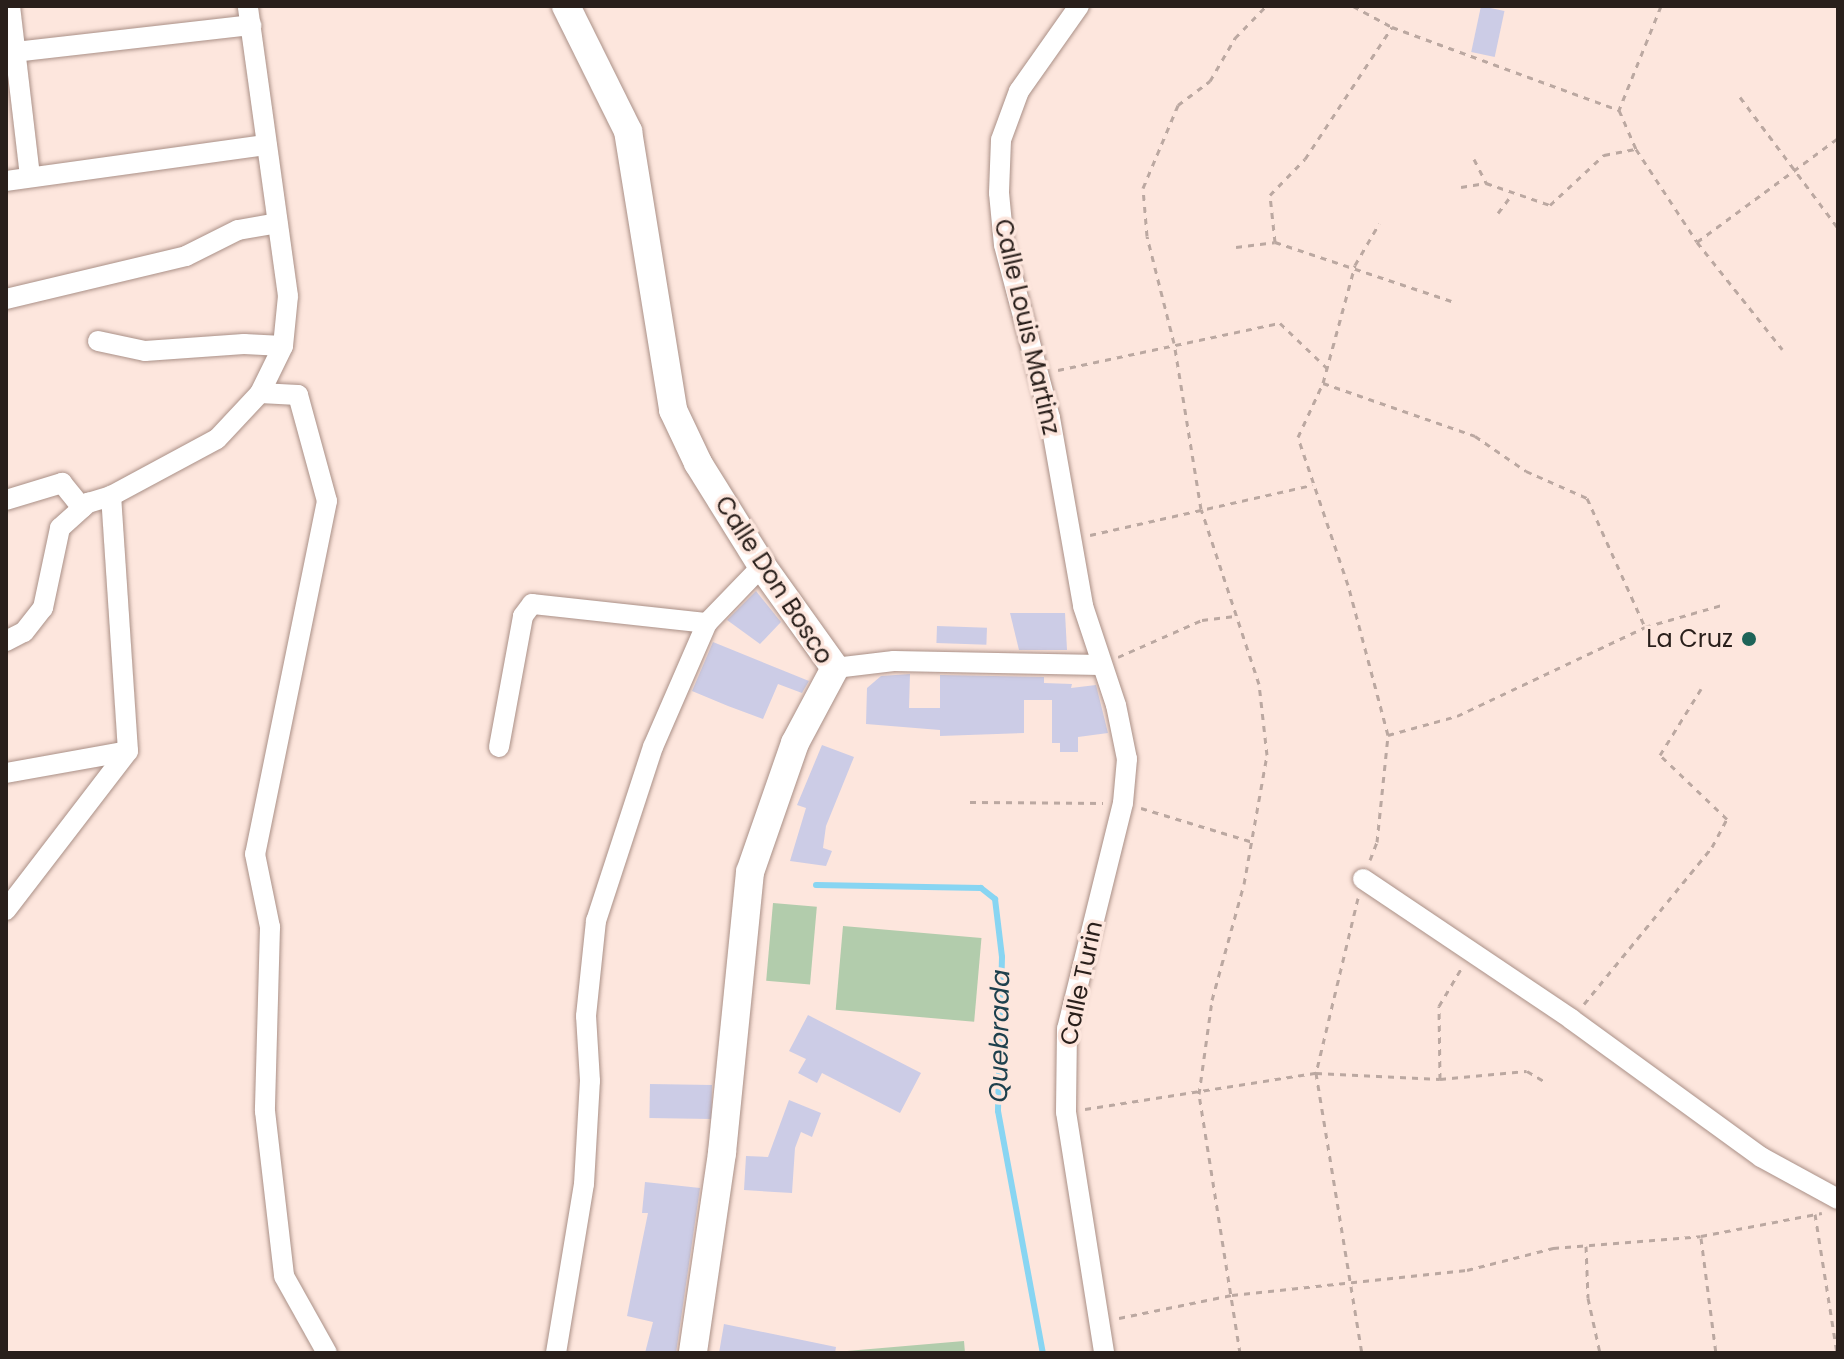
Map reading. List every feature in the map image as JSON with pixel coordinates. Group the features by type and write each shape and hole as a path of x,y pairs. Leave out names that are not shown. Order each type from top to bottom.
{"street":[{"path":"10,6 11,52 30,177"},
{"name":"Calle Don Bosco","path":"566,6 628,131 673,410 698,463 762,566 835,668 795,743 750,872 722,1153 693,1353"},
{"name":"Calle Louis Martinz","path":"1079,6 1019,91 1001,140 1004,245 1039,375 1071,540 1100,665"},
{"path":"6,641 24,632 43,608 60,528 82,508 111,496 217,439 260,393 283,346 288,296 265,145 250,16 11,52"},
{"path":"6,181 265,145"},
{"path":"6,299 186,256 238,230 277,223"},
{"path":"98,341 145,351 244,344 283,346"},
{"path":"260,393 298,395 327,501 255,854 270,927 265,1111 276,1222 284,1276 327,1353"},
{"path":"6,500 62,483 82,508"},
{"path":"6,910 128,751 111,496"},
{"path":"556,1353 584,1184 590,1081 586,1016 596,921 653,747 707,623 762,566"},
{"path":"499,747 523,616 532,604 707,623"},
{"path":"835,668 894,661 1100,665"},
{"name":"Calle Turin","path":"1100,665 1116,705 1127,759 1123,803 1067,1029 1066,1112 1104,1353"},
{"path":"6,773 128,751"},
{"path":"1363,879 1571,1019 1832,1205"}],"path":[{"path":"1240,1353 1199,1094 1212,1000 1253,842 1267,755 1259,684 1201,509 1174,343 1147,236 1143,188 1178,105 1210,81 1235,38 1266,6"},
{"path":"1353,6 1392,27 1619,110"},
{"path":"1661,6 1619,110 1636,149 1697,242 1782,349"},
{"path":"1275,242 1270,195 1305,159 1392,27"},
{"path":"1740,97 1838,228"},
{"path":"1697,242 1838,138"},
{"path":"1474,159 1486,183 1511,196 1550,205 1604,155 1636,149"},
{"path":"1461,187 1486,183"},
{"path":"1498,213 1511,196"},
{"path":"1362,1353 1316,1073 1363,879 1377,842 1388,735 1348,585 1298,437 1323,383 1355,265 1379,224"},
{"path":"1236,247 1275,242 1355,265 1451,301"},
{"path":"1039,375 1174,343 1280,323 1327,368"},
{"path":"1323,383 1475,436 1526,471 1587,498 1645,627"},
{"path":"1071,540 1312,485"},
{"path":"1388,735 1457,716 1645,627 1725,604"},
{"path":"1100,665 1202,620 1236,616"},
{"path":"1571,1019 1712,847 1727,819 1660,755 1701,689"},
{"path":"970,802 1123,803 1253,842"},
{"path":"1440,1079 1439,1006 1472,951"},
{"path":"1066,1112 1199,1094 1316,1073 1440,1079 1527,1071 1545,1082"},
{"path":"1100,1322 1232,1295 1349,1285 1467,1270 1553,1248 1701,1236 1815,1214 1832,1205"},
{"path":"1815,1214 1837,1353"},
{"path":"1701,1236 1716,1353"},
{"path":"1586,1245 1588,1298 1600,1353"}],"green space":[{"path":"773,903 817,907 810,985 766,981"},
{"path":"843,926 981,938 974,1022 836,1010"},
{"path":"964,1341 965,1353 846,1353 847,1351"}],"building":[{"path":"1481,6 1504,11 1495,57 1471,52"},
{"path":"756,591 781,622 760,644 727,620"},
{"path":"1010,613 1065,613 1067,650 1019,650"},
{"path":"937,626 987,628 986,645 936,643"},
{"path":"713,642 809,681 802,693 778,684 763,719 728,706 692,691"},
{"path":"910,674 909,708 940,708 940,675 1044,677 1044,683 1072,684 1071,688 1096,685 1108,733 1078,737 1078,752 1060,752 1060,743 1052,743 1052,700 1024,700 1024,733 940,736 940,730 866,724 867,688 881,676"},
{"path":"822,745 854,757 826,826 823,848 832,851 826,866 790,861 806,808 797,805"},
{"path":"808,1015 921,1073 900,1113 822,1073 817,1083 798,1073 806,1059 789,1051"},
{"path":"650,1084 712,1085 711,1119 649,1118"},
{"path":"789,1100 821,1113 812,1137 801,1132 795,1148 792,1193 744,1190 746,1156 768,1157"},
{"path":"645,1182 700,1188 676,1353 645,1353 653,1322 627,1316 648,1213 642,1213"},
{"path":"724,1324 836,1347 835,1353 719,1353"}],"waterway":[{"name":"Quebrada","path":"816,885 981,888 995,899 1002,957 998,1111 1043,1353"}],"place":[{"name":"La Cruz","path":"1749,639"}]}
